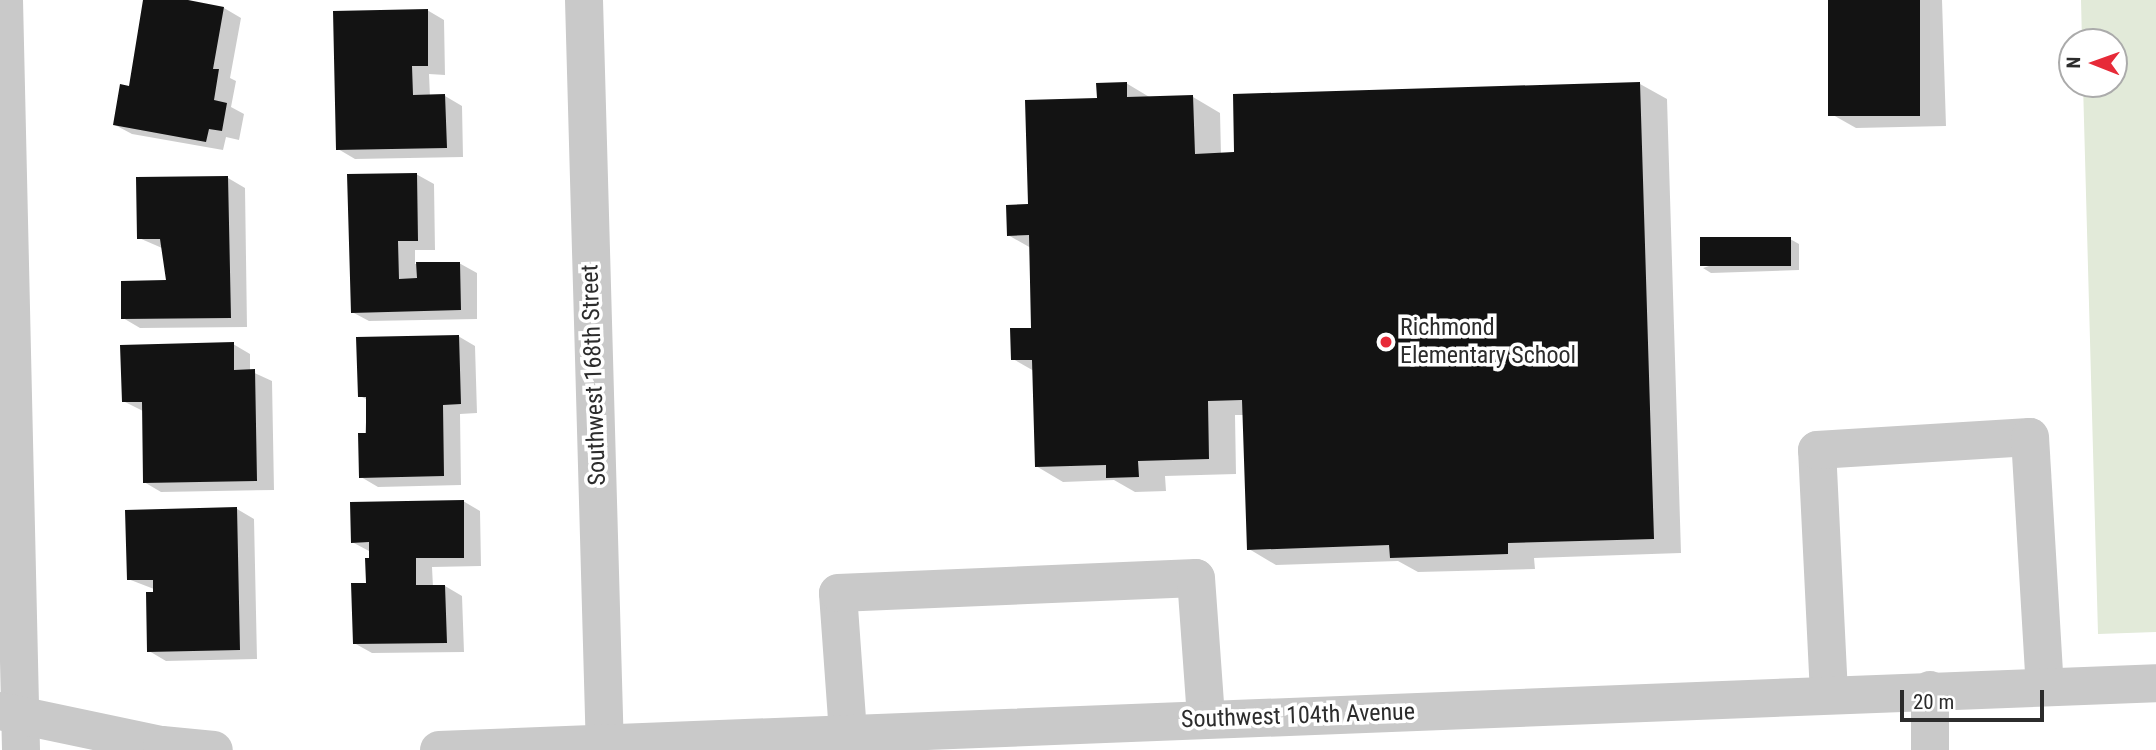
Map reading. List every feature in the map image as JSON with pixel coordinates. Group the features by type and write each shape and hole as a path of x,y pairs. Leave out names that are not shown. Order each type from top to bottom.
{"street":[{"path":"4,0 13,726 214,750"},
{"name":"Southwest 168th Street","path":"584,0 605,746"},
{"path":"1829,694 1817,450 2030,437 2045,686"},
{"path":"848,733 838,593 1196,578 1206,719"},
{"name":"Southwest 104th Avenue","path":"439,750 605,746 848,733 2156,683"},
{"path":"1930,690 1930,750"}],"green space":[{"path":"2081,0 2156,0 2156,632 2098,634 2083,98 2128,98 2128,28 2082,28"}],"building":[{"path":"143,0 188,0 224,7 213,69 219,69 214,100 227,103 222,131 209,129 206,142 113,125 120,84 129,86"},
{"path":"1828,0 1920,0 1920,116 1828,116"},
{"path":"428,9 428,66 412,66 413,95 445,94 447,148 336,150 333,11"},
{"path":"1127,82 1127,97 1193,95 1195,154 1234,152 1233,94 1640,82 1654,539 1508,543 1508,554 1390,558 1389,545 1247,550 1242,400 1208,401 1209,459 1138,461 1139,477 1106,478 1106,465 1035,467 1032,360 1011,360 1010,328 1031,328 1029,235 1007,236 1006,205 1028,204 1025,100 1097,98 1096,83"},
{"path":"417,173 418,241 398,241 399,279 417,278 416,262 460,262 461,310 351,313 347,174"},
{"path":"228,176 231,318 121,319 121,281 166,280 160,239 137,239 136,177"},
{"path":"1700,237 1791,237 1791,266 1700,266"},
{"path":"459,335 461,404 443,405 444,476 359,478 358,433 366,433 366,397 358,397 356,337"},
{"path":"234,342 234,370 255,369 257,481 143,483 142,402 122,402 120,345"},
{"path":"464,500 464,558 416,558 416,585 445,585 447,643 353,644 351,583 366,583 365,558 369,558 369,542 351,543 350,502"},
{"path":"237,507 240,650 147,652 146,592 153,592 153,580 127,580 125,510"}],"place":[{"name":"Richmond Elementary School","path":"1386,342"}]}
